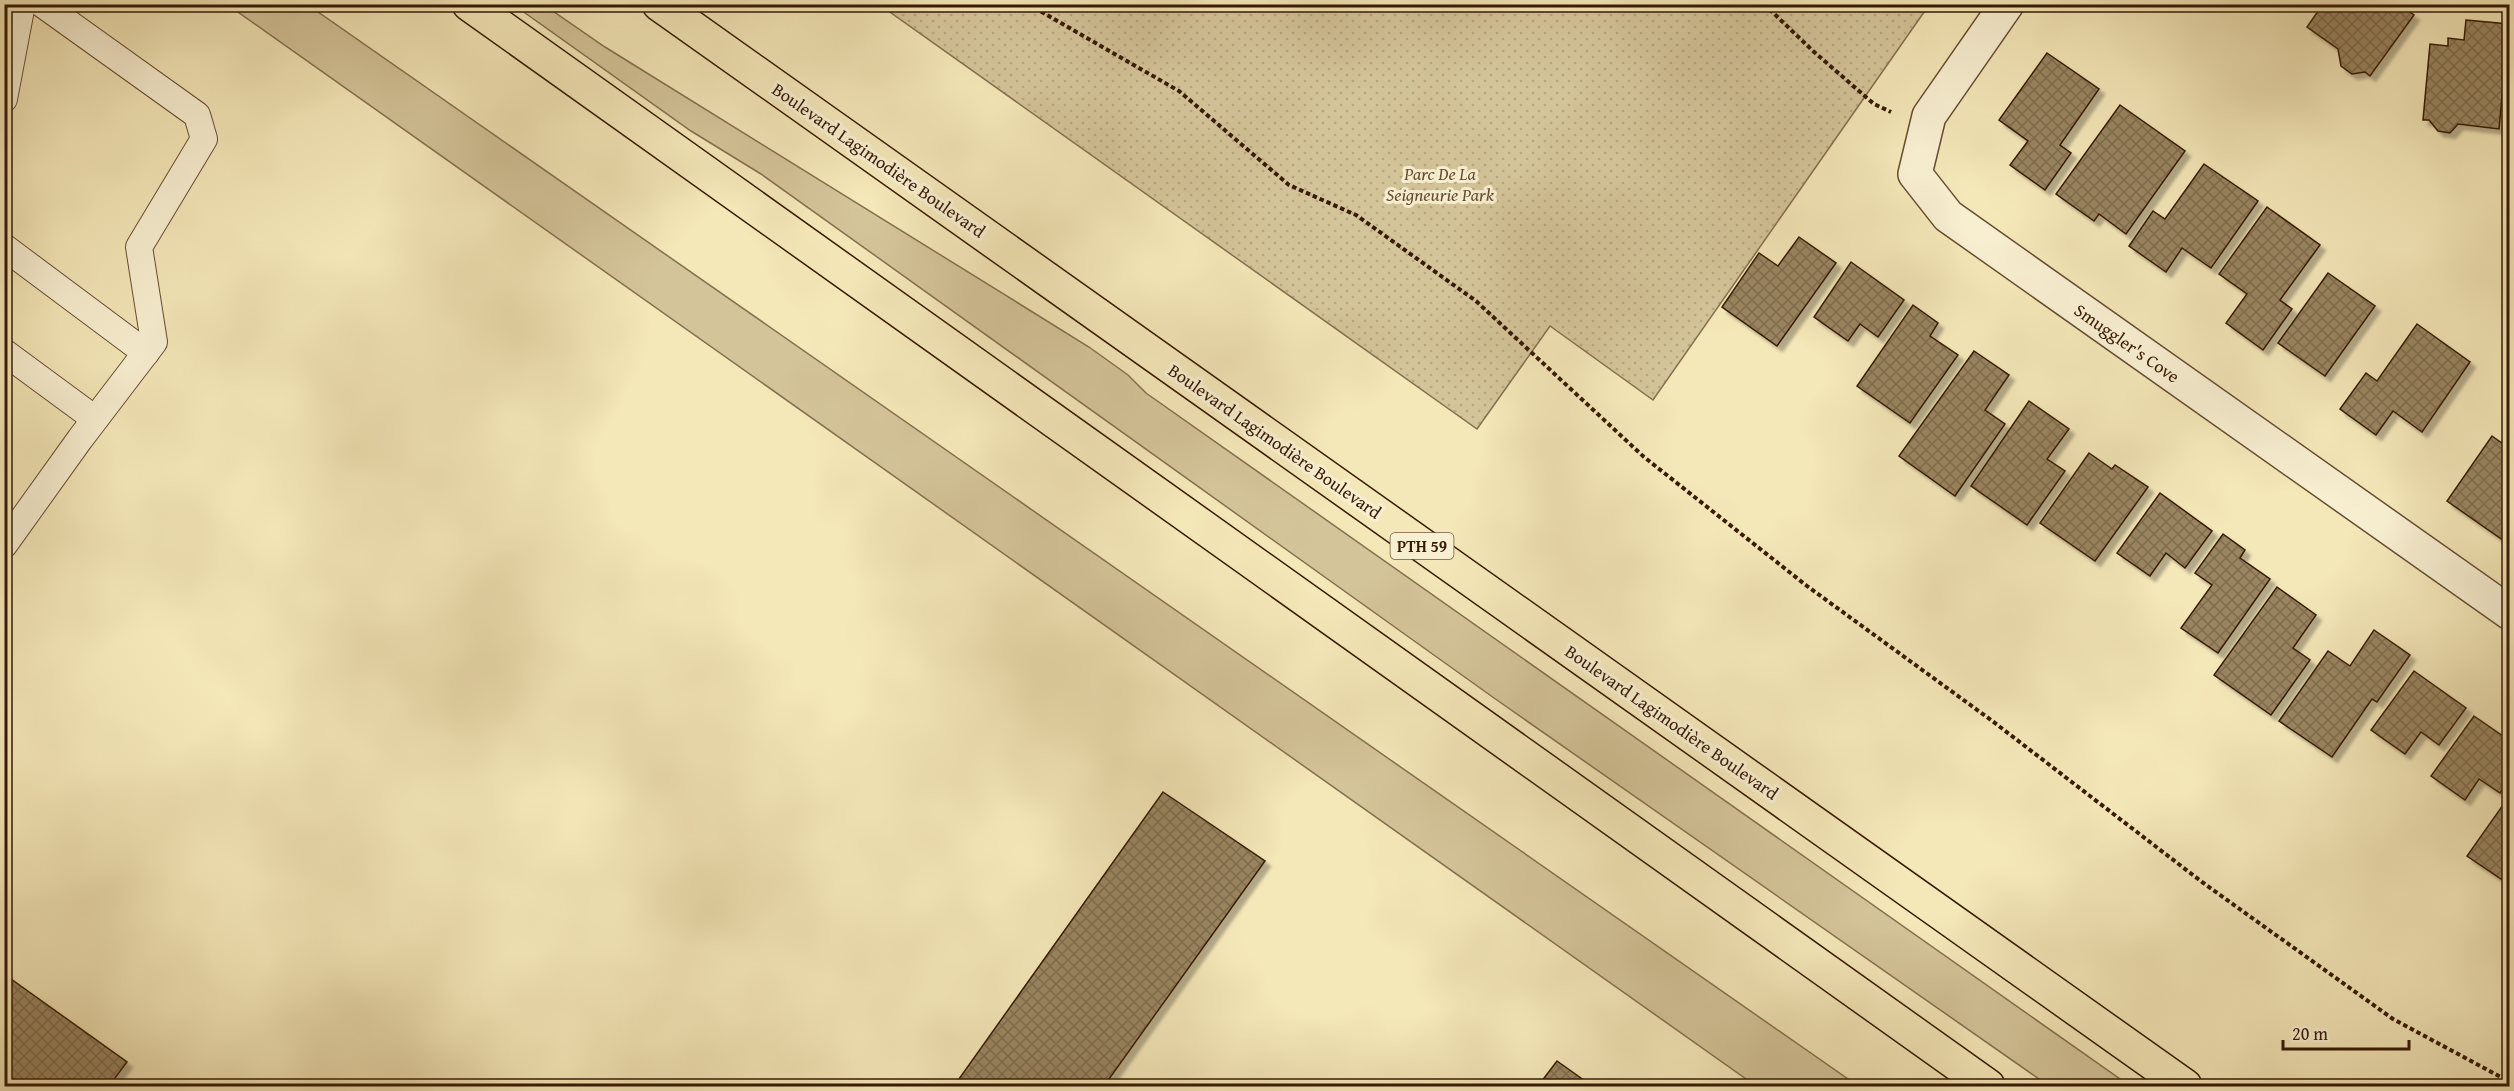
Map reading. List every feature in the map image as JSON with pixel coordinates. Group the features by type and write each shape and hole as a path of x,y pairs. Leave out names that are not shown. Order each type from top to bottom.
{"main road":[{"path":"469,4 1988,1086"},
{"name":"Boulevard Lagimodière Boulevard","path":"659,4 2185,1086"}],"street":[{"name":"Smuggler's Cove","path":"2007,4 1929,116 1915,174 1948,216 2510,613"}],"lane":[{"path":"4,99 22,4"},
{"path":"4,545 95,418 154,342 139,247 204,139 197,115 42,4"},
{"path":"4,247 146,353"},
{"path":"4,352 95,418"}],"path":[{"path":"1028,4 1179,91 1289,185 1356,215 1476,301 1644,457 1807,586 1991,720 2202,882 2393,1018 2510,1082"},
{"path":"1764,4 1813,51 1874,104 1926,129"}],"green space":[{"name":"Parc De La Seigneurie Park","path":"1929,4 1653,400 1550,326 1477,429 880,5"},
{"path":"228,5 308,5 1858,1086 1756,1086"},
{"path":"514,5 544,5 605,47 1089,347 1128,375 1146,393 2130,1086 2049,1086 1494,698 761,174 691,131"}],"building":[{"path":"2323,4 2398,4 2414,15 2370,76 2365,72 2352,74 2341,66 2338,49 2307,27"},
{"path":"2466,20 2509,24 2499,129 2458,124 2450,133 2438,131 2429,120 2423,120 2430,44 2448,46 2448,38 2464,40"},
{"path":"2047,53 2099,89 2060,145 2071,153 2045,190 2010,165 2028,141 1999,120"},
{"path":"2120,105 2185,151 2126,234 2099,214 2094,221 2056,194"},
{"path":"2204,164 2258,201 2211,268 2182,248 2166,272 2129,246 2153,211 2165,219"},
{"path":"2267,207 2320,245 2280,300 2292,309 2263,350 2226,323 2247,294 2219,274"},
{"path":"1799,237 1836,263 1777,346 1722,307 1759,253 1778,266"},
{"path":"1851,262 1904,300 1878,337 1860,324 1848,341 1814,317"},
{"path":"2328,273 2375,306 2325,376 2278,343"},
{"path":"1913,305 1938,323 1930,336 1958,355 1910,423 1857,386"},
{"path":"2417,324 2470,362 2422,432 2393,411 2376,435 2340,409 2366,373 2377,381"},
{"path":"1974,351 2009,375 1985,410 2005,424 1955,496 1899,456"},
{"path":"2029,401 2069,429 2047,459 2065,471 2027,525 1971,486"},
{"path":"2492,436 2510,449 2510,545 2447,501"},
{"path":"2089,453 2112,469 2115,465 2148,487 2095,561 2040,523"},
{"path":"2160,493 2212,531 2185,568 2166,553 2150,576 2117,553"},
{"path":"2223,534 2245,550 2240,558 2270,579 2218,653 2181,628 2212,585 2195,573"},
{"path":"2277,587 2316,615 2293,648 2310,660 2271,715 2214,675"},
{"path":"2374,630 2410,655 2377,702 2372,699 2332,757 2279,721 2328,651 2350,666"},
{"path":"2414,671 2466,708 2439,745 2421,732 2405,754 2371,730"},
{"path":"2474,716 2510,741 2510,779 2500,793 2479,779 2465,800 2431,776"},
{"path":"1163,792 1265,861 1104,1086 954,1086"},
{"path":"2510,795 2510,885 2467,856"},
{"path":"4,974 127,1062 109,1086 4,1086"},
{"path":"1557,1061 1592,1086 1538,1086"}]}
